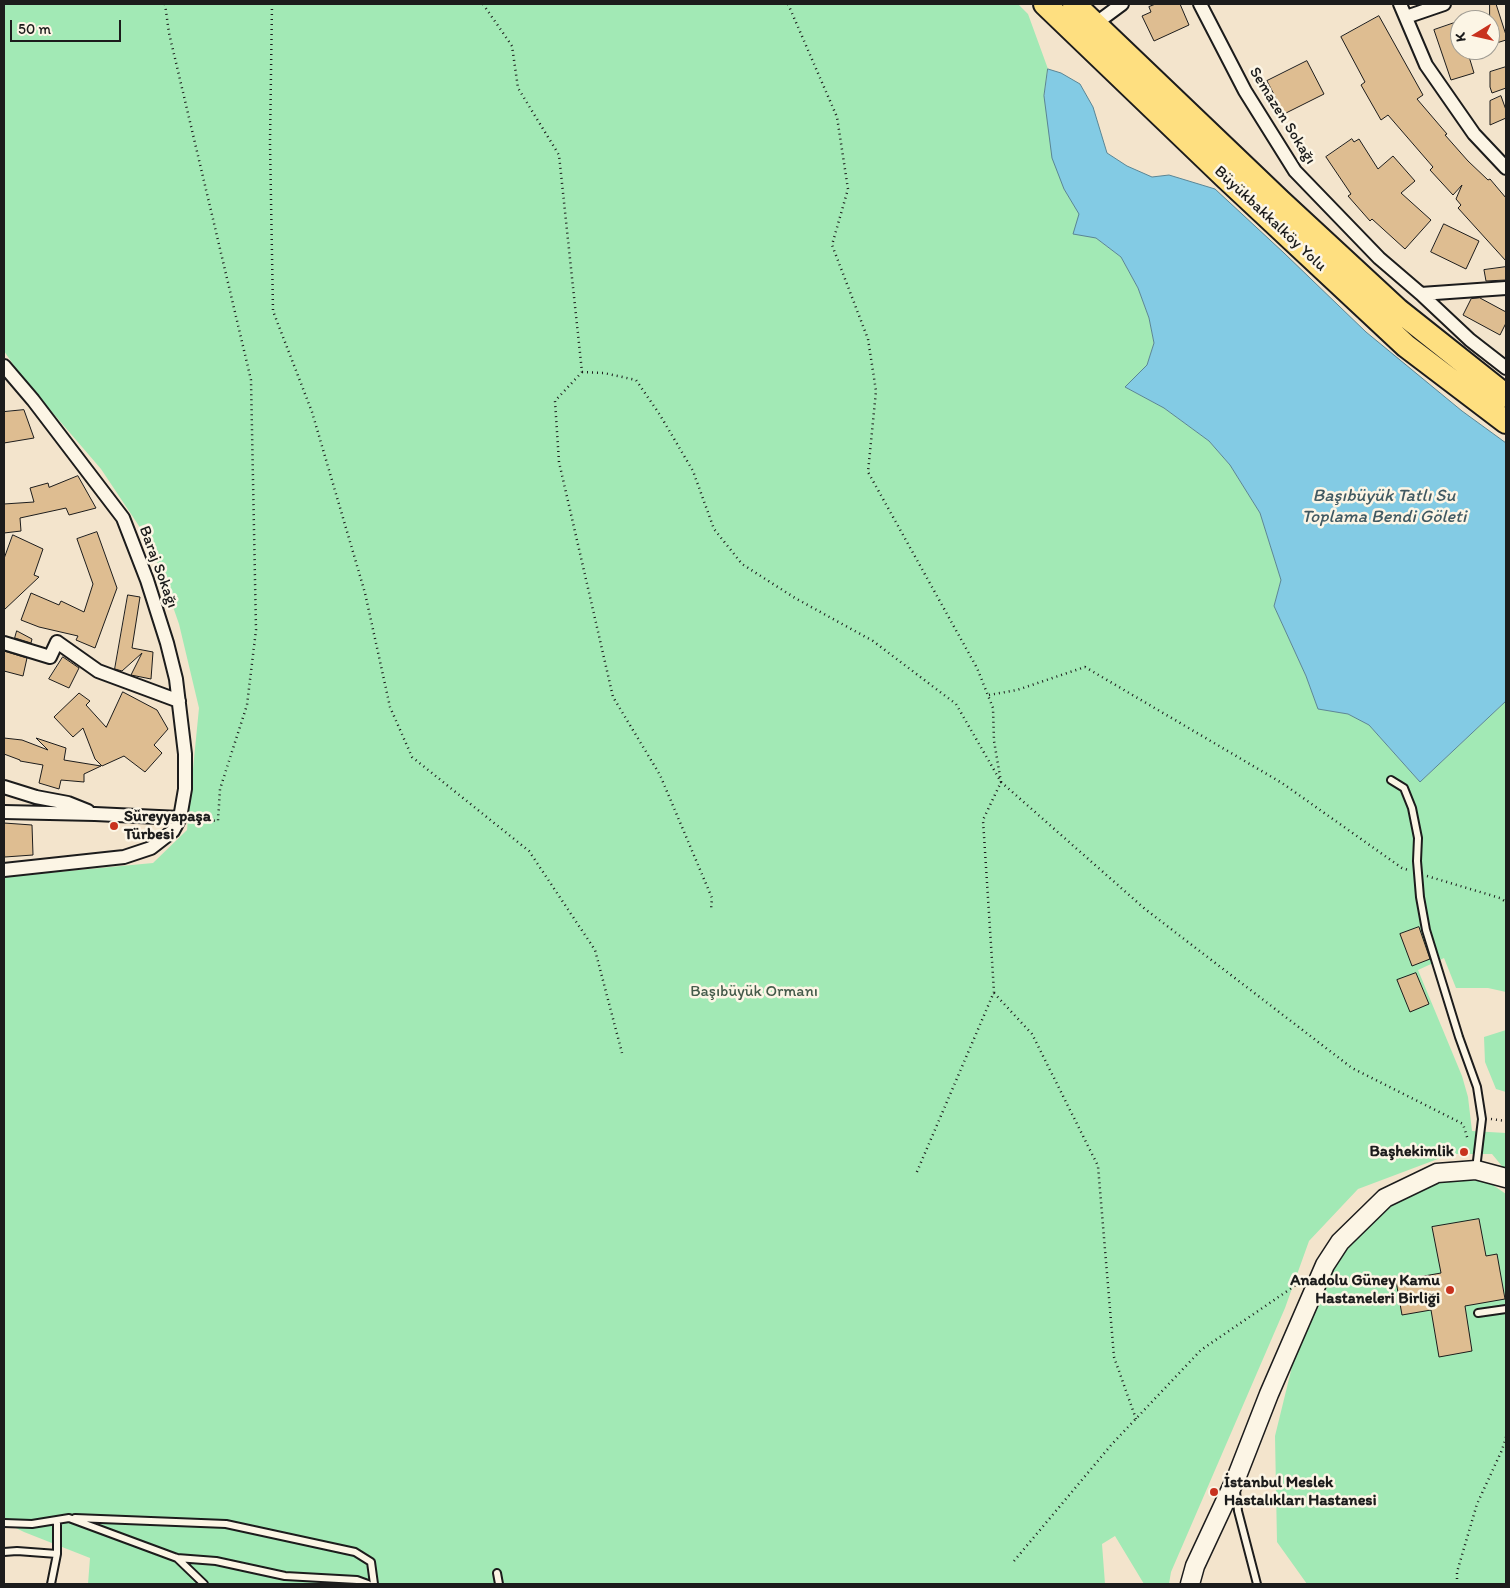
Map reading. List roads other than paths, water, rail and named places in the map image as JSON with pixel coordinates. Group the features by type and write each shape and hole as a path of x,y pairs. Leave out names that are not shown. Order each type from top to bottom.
{"highway":[{"name":"Büyükbakkalköy Yolu","path":"1045,4 1224,176 1406,346 1506,422"},
{"name":"Büyükbakkalköy Yolu","path":"1074,4 1280,201 1398,310 1506,396"}],"main road":[{"path":"1190,1584 1195,1566 1237,1476 1269,1394 1325,1265 1340,1242 1385,1198 1437,1174 1476,1170 1506,1178"}],"street":[{"path":"1095,24 1122,4"},
{"name":"Semazen Sokağı","path":"1200,4 1245,91 1295,171 1379,258 1422,294 1470,340 1506,368"},
{"path":"1400,4 1426,65 1474,134 1504,162"},
{"path":"1406,17 1444,4"},
{"path":"1422,294 1506,288"},
{"name":"Baraj Sokağı","path":"4,366 39,408 123,518 147,580 176,679 185,754 186,789 180,818"},
{"path":"4,643 50,657 57,642 98,671 179,701"},
{"path":"4,787 36,797 68,803 95,814"},
{"path":"4,812 180,818 173,831 151,848 124,857 4,870"}],"lane":[{"path":"1390,780 1404,788 1412,808 1418,838 1416,861 1426,930 1459,1037 1477,1087 1482,1119 1476,1170"},
{"path":"1478,1313 1506,1309"},
{"path":"1237,1476 1236,1495 1238,1511 1257,1584"},
{"path":"69,1518 177,1558 216,1561 285,1576 357,1580 368,1584"},
{"path":"4,1523 32,1524 69,1518 226,1524 355,1552 372,1562 374,1584"},
{"path":"51,1584 57,1554 57,1520"},
{"path":"4,1552 57,1554"},
{"path":"177,1558 204,1584"},
{"path":"497,1573 499,1584"}],"water":[{"name":"Başıbüyük Tatlı Su Toplama Bendi Göleti","path":"1048,69 1061,73 1080,84 1093,107 1107,153 1127,166 1152,177 1169,175 1215,189 1366,332 1462,411 1506,443 1506,701 1420,782 1369,725 1348,714 1318,709 1306,676 1274,606 1281,580 1260,513 1230,465 1209,441 1164,408 1125,387 1147,365 1154,343 1149,318 1138,288 1121,257 1096,238 1073,234 1079,214 1064,189 1052,158 1044,96"}],"place":[{"name":"Süreyyapaşa Türbesi","path":"114,826"},
{"name":"Başhekimlik","path":"1464,1152"},
{"name":"Anadolu Güney Kamu Hastaneleri Birliği","path":"1450,1290"},
{"name":"İstanbul Meslek Hastalıkları Hastanesi","path":"1214,1492"}],"park label":[{"name":"Başıbüyük Ormanı","path":"754,992"}]}
